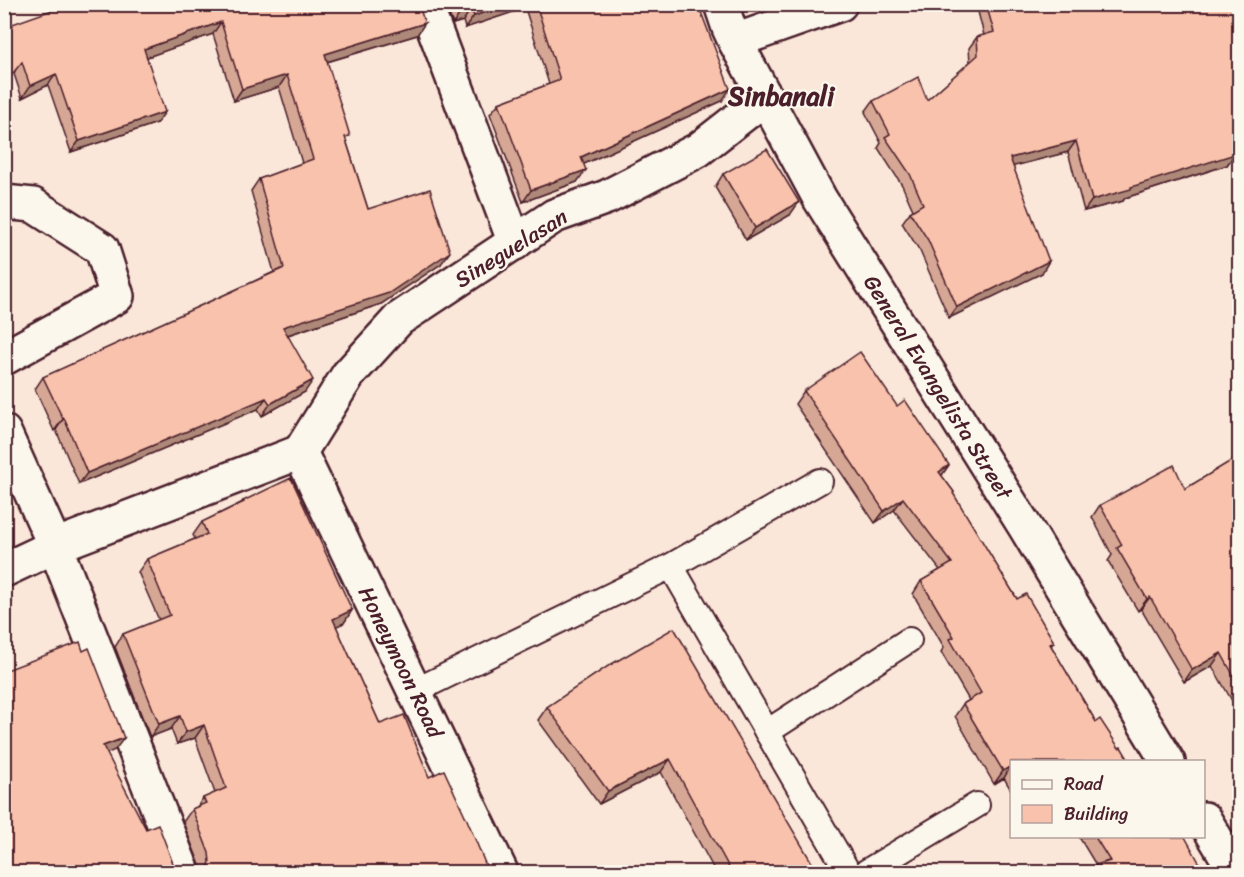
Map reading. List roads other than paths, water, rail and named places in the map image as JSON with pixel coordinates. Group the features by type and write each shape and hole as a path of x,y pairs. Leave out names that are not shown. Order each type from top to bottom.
{"street":[{"path":"425,4 515,243"},
{"name":"General Evangelista Street","path":"721,4 735,41 820,199 1024,525 1167,760"},
{"path":"735,41 840,4"},
{"name":"Sineguelasan","path":"300,452 348,375 399,319 554,216 607,197 698,150 766,97"},
{"path":"4,202 33,205 102,249 117,296 4,358"},
{"path":"4,432 55,546 183,873"},
{"path":"4,570 55,546 300,452"},
{"name":"Honeymoon Road","path":"300,452 501,873"},
{"path":"1205,822 1236,873"}],"lane":[{"path":"415,691 671,566 820,481"},
{"path":"671,566 848,873"},
{"path":"767,732 909,640"},
{"path":"866,873 977,805"}],"district":[{"name":"Sinbanali","path":"781,96"}]}
